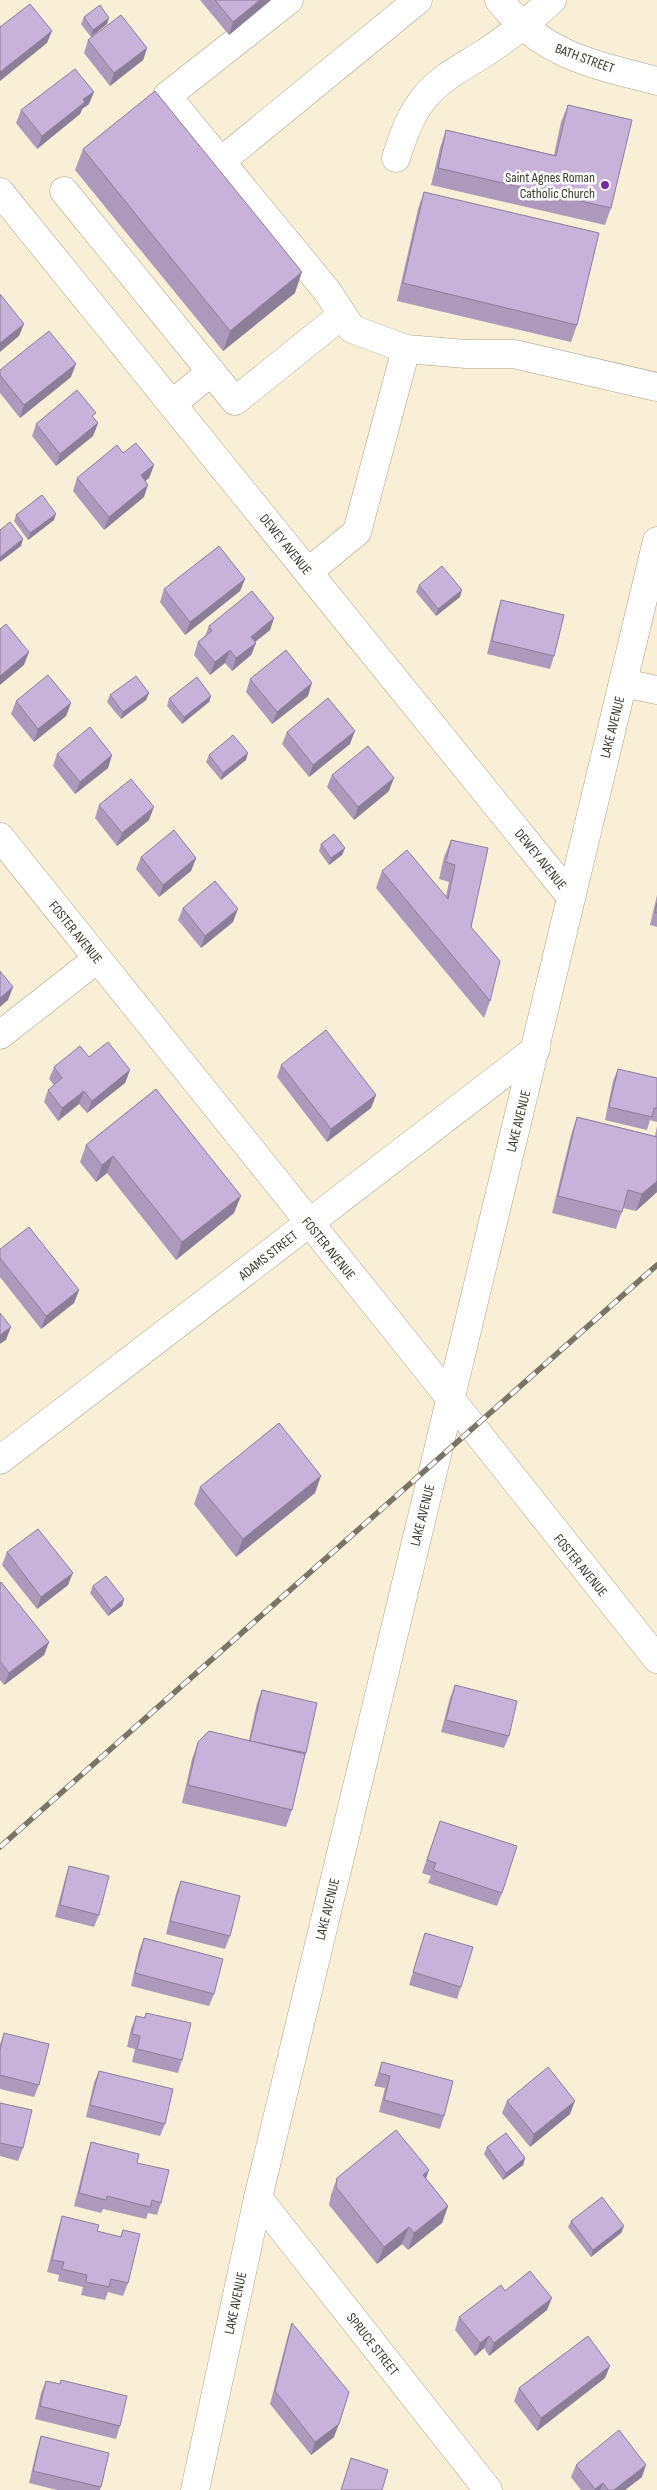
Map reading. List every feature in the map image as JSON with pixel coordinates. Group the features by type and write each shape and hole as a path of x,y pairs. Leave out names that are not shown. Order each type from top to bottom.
{"street":[{"path":"290,0 167,96 326,292 352,329 406,349 466,354 514,354 657,387"},
{"path":"220,162 418,0"},
{"name":"BATH STREET","path":"499,0 523,26 544,43 567,55 657,81"},
{"path":"396,158 406,126 425,96 451,73 486,52 523,26 552,0"},
{"path":"64,191 235,402 342,315"},
{"name":"DEWEY AVENUE","path":"0,192 571,897"},
{"path":"308,572 357,532 406,349"},
{"path":"172,404 211,372"},
{"name":"LAKE AVENUE","path":"195,2490 258,2198 450,1398 536,1049 623,683 650,598 657,541"},
{"path":"623,683 657,690"},
{"name":"FOSTER AVENUE","path":"0,837 657,1659"},
{"path":"0,1035 97,959"},
{"name":"ADAMS STREET","path":"0,1460 536,1049"},
{"name":"SPRUCE STREET","path":"258,2198 488,2490"}],"building":[{"path":"215,0 260,0 233,22"},
{"path":"30,4 52,31 0,72 0,27"},
{"path":"100,5 109,18 93,30 84,17"},
{"path":"121,15 147,48 114,73 88,40"},
{"path":"75,69 94,92 83,99 85,102 42,136 21,110"},
{"path":"155,91 302,272 230,331 83,149"},
{"path":"568,105 632,120 611,208 438,168 446,130 556,156"},
{"path":"424,192 599,233 577,325 403,283"},
{"path":"0,294 24,324 0,343"},
{"path":"49,331 76,364 24,405 0,375 0,370"},
{"path":"77,390 96,413 92,416 98,423 60,454 36,424"},
{"path":"136,443 154,465 141,475 148,485 109,517 77,478 117,445 123,453"},
{"path":"42,495 56,514 30,533 16,515"},
{"path":"10,522 23,539 0,557 0,530"},
{"path":"219,546 245,579 190,622 164,589"},
{"path":"442,566 462,590 438,609 419,585"},
{"path":"252,591 274,618 251,637 256,643 236,658 230,650 215,662 198,642 212,631 209,626"},
{"path":"501,600 564,615 554,656 492,641"},
{"path":"6,624 29,652 0,676 0,629"},
{"path":"286,650 312,683 277,712 250,679"},
{"path":"48,675 71,703 38,729 16,701"},
{"path":"136,676 149,693 123,712 110,695"},
{"path":"197,677 211,696 184,717 169,699"},
{"path":"328,698 355,731 313,765 287,732"},
{"path":"90,727 112,755 80,782 57,754"},
{"path":"233,735 248,753 223,773 209,755"},
{"path":"368,746 394,778 358,807 332,775"},
{"path":"131,779 154,807 122,833 99,805"},
{"path":"174,830 196,858 163,885 141,857"},
{"path":"334,834 345,848 331,858 321,844"},
{"path":"451,840 488,848 471,927 500,961 490,1001 382,871 407,850 448,899 455,865 446,862"},
{"path":"215,881 238,909 205,936 183,908"},
{"path":"0,971 13,987 0,998"},
{"path":"326,1030 376,1095 331,1129 281,1065"},
{"path":"108,1042 130,1070 92,1101 84,1091 62,1108 48,1090 62,1078 54,1067 80,1046 89,1057"},
{"path":"618,1069 657,1078 657,1108 654,1108 652,1117 609,1107"},
{"path":"156,1089 241,1196 182,1242 113,1156 102,1165 86,1145"},
{"path":"577,1117 657,1137 657,1181 642,1194 628,1190 622,1212 558,1196"},
{"path":"29,1227 79,1290 46,1316 0,1258 0,1249"},
{"path":"0,1313 11,1327 0,1335"},
{"path":"279,1423 321,1476 243,1539 200,1487"},
{"path":"38,1529 73,1573 41,1597 7,1552"},
{"path":"106,1576 124,1599 111,1610 93,1586"},
{"path":"1,1582 49,1642 9,1673 0,1661"},
{"path":"455,1685 517,1701 509,1736 446,1720"},
{"path":"262,1690 317,1703 306,1753 250,1741"},
{"path":"209,1731 305,1754 292,1810 188,1785 198,1742"},
{"path":"440,1821 517,1846 502,1893 433,1870 436,1863 427,1860"},
{"path":"69,1866 109,1876 99,1915 60,1905"},
{"path":"181,1881 240,1896 230,1936 170,1921"},
{"path":"425,1933 473,1947 461,1987 413,1972"},
{"path":"144,1938 223,1959 214,1994 135,1973"},
{"path":"146,2013 191,2023 182,2060 137,2049 140,2036 132,2034 136,2016 145,2018"},
{"path":"4,2033 49,2044 39,2085 0,2075 0,2050"},
{"path":"382,2062 453,2081 444,2116 384,2100 390,2076 379,2073"},
{"path":"548,2067 575,2101 534,2134 507,2101"},
{"path":"99,2071 173,2089 165,2124 90,2105"},
{"path":"0,2103 32,2110 23,2148 0,2143"},
{"path":"396,2130 429,2170 423,2175 448,2206 414,2233 409,2227 384,2247 336,2187 337,2178"},
{"path":"506,2133 525,2158 506,2173 487,2147"},
{"path":"91,2142 139,2154 137,2163 169,2170 161,2203 152,2200 150,2207 107,2196 106,2200 79,2193"},
{"path":"602,2197 624,2226 593,2250 571,2221"},
{"path":"62,2216 99,2225 97,2231 121,2237 123,2230 140,2234 128,2283 111,2279 109,2287 86,2282 87,2275 62,2269 64,2262 52,2260"},
{"path":"530,2271 552,2298 494,2343 489,2336 480,2343 459,2317 501,2285 505,2291"},
{"path":"292,2323 349,2392 339,2424 315,2442 275,2391"},
{"path":"588,2336 610,2366 541,2418 519,2388"},
{"path":"61,2380 127,2396 120,2426 40,2406 46,2381 60,2384"},
{"path":"619,2430 646,2465 614,2490 608,2490 603,2483 595,2489 576,2465"},
{"path":"41,2436 109,2453 101,2487 33,2471"},
{"path":"351,2458 388,2470 382,2490 341,2490"}],"railway":[{"path":"0,1847 657,1265"}],"place":[{"name":"Saint Agnes Roman Catholic Church","path":"605,185"}]}
